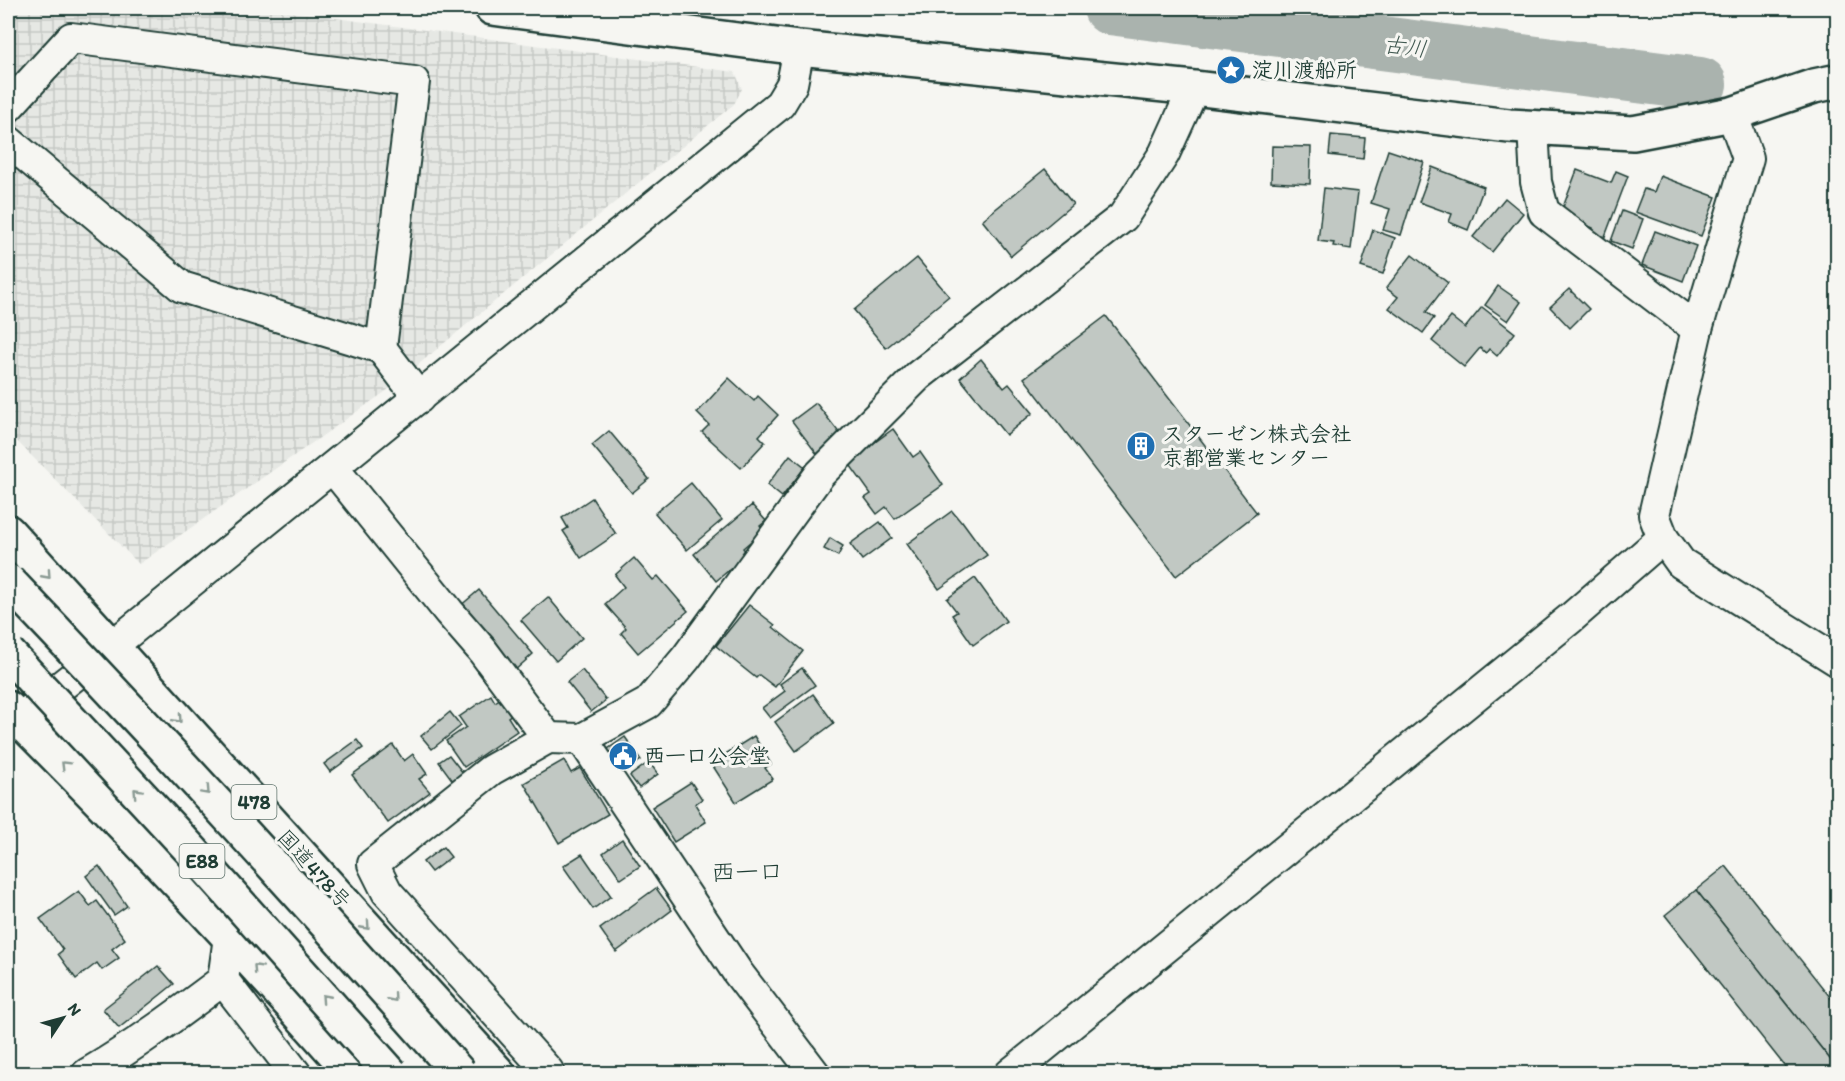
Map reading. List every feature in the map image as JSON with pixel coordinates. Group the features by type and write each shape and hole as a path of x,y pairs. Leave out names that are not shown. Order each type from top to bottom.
{"main road":[{"path":"492,8 799,48 1194,88 1533,128 1633,133 1732,114 1814,86 1838,81"},
{"name":"国道478号","path":"8,532 499,1074"},
{"name":"E88","path":"8,581 224,811 362,962 460,1074"},
{"name":"E88","path":"8,653 191,850 392,1074"},
{"path":"11,718 109,810 229,937 353,1074"}],"street":[{"path":"8,107 71,38 414,82 381,348"},
{"path":"11,718 112,646 780,105 792,84 799,48"},
{"path":"548,1071 387,892 373,864 491,770 548,738 582,739 648,703 686,658 820,474 918,376 1123,217 1164,154 1194,88"},
{"path":"1732,114 1748,158 1697,329 1654,515 1663,538 1681,562 1838,661"},
{"path":"1533,128 1536,182 1544,212 1697,329"},
{"path":"8,141 182,287 381,348 419,398"},
{"path":"333,468 482,650 548,738"},
{"path":"1010,1074 1571,618 1663,538"},
{"path":"582,739 738,973 815,1074"},
{"path":"87,1074 169,1020 223,980 229,937"},
{"path":"223,980 296,1074"}],"shaded area":[{"path":"8,8 261,8 735,72 742,89 734,104 385,392 139,564 8,432"}],"building":[{"path":"1331,135 1365,138 1363,159 1329,155"},
{"path":"1272,146 1311,147 1310,184 1271,182"},
{"path":"1388,150 1424,162 1401,235 1383,230 1390,209 1371,203"},
{"path":"1432,167 1484,187 1468,230 1449,222 1452,214 1419,202"},
{"path":"1045,169 1073,204 1011,256 982,220"},
{"path":"1577,170 1611,183 1616,171 1628,176 1604,239 1591,234 1593,228 1560,215"},
{"path":"1660,176 1716,197 1701,236 1635,212 1644,189 1654,192"},
{"path":"1324,188 1358,192 1351,249 1333,246 1334,243 1318,241"},
{"path":"1505,198 1523,213 1492,252 1473,237"},
{"path":"1622,211 1643,219 1632,249 1611,241"},
{"path":"1373,230 1395,238 1383,274 1361,267"},
{"path":"1655,231 1696,246 1683,281 1642,265"},
{"path":"1412,255 1448,283 1426,312 1434,318 1423,333 1389,308 1398,297 1386,288"},
{"path":"917,258 949,296 886,348 854,310"},
{"path":"1498,286 1521,302 1508,321 1485,305"},
{"path":"1569,289 1589,309 1570,328 1550,307"},
{"path":"1482,307 1515,333 1497,356 1489,349 1486,353 1480,348 1464,367 1432,341 1451,317 1465,328"},
{"name":"スターゼン株式会社 京都営業センター","path":"1106,316 1257,513 1176,576 1024,378"},
{"path":"981,359 1004,388 1009,384 1033,413 1006,435 960,378"},
{"path":"729,378 754,401 758,396 778,415 759,436 765,442 741,468 702,432 709,425 697,413"},
{"path":"816,403 841,435 817,454 792,421"},
{"path":"893,429 913,457 920,452 943,485 895,519 886,507 877,514 865,498 871,494 848,462"},
{"path":"609,431 649,479 632,493 592,445"},
{"path":"790,455 805,467 782,497 767,485"},
{"path":"691,483 722,520 687,550 655,513"},
{"path":"592,498 616,534 581,558 563,531 568,528 562,518"},
{"path":"752,505 766,521 760,526 764,530 743,548 748,554 716,581 694,554"},
{"path":"952,511 987,555 939,589 907,544"},
{"path":"880,522 892,538 862,560 850,544"},
{"path":"830,538 843,546 838,556 824,549"},
{"path":"634,558 653,580 658,576 688,611 638,653 621,633 626,628 605,604 624,587 615,575"},
{"path":"975,578 1006,621 973,645 952,615 957,612 947,599"},
{"path":"479,590 533,654 513,672 459,607"},
{"path":"548,597 582,638 556,661 521,620"},
{"path":"749,605 803,651 775,687 759,675 756,678 716,646"},
{"path":"802,668 815,685 770,718 762,708 785,691 780,684"},
{"path":"582,670 606,700 591,712 567,682"},
{"path":"813,694 834,723 796,751 775,722"},
{"path":"491,695 495,702 501,698 512,714 508,717 517,731 464,767 446,741 466,727 459,717"},
{"path":"450,712 461,726 432,749 421,736"},
{"path":"754,736 771,764 765,768 773,779 736,802 711,763"},
{"name":"西一口公会堂","path":"625,737 641,760 621,774 605,751"},
{"path":"357,740 363,748 330,772 324,764"},
{"path":"393,745 404,761 413,754 427,774 419,779 430,792 388,823 352,775"},
{"path":"449,755 463,773 453,781 439,762"},
{"path":"564,760 571,773 580,768 608,814 559,843 524,783"},
{"path":"649,762 658,774 639,788 630,776"},
{"path":"691,782 702,799 695,804 706,822 674,842 652,807"},
{"path":"622,839 640,866 621,879 603,853"},
{"path":"443,847 451,857 431,872 423,862"},
{"path":"582,854 611,896 593,909 563,866"},
{"path":"99,866 127,906 114,915 86,876"},
{"path":"1726,866 1838,1007 1837,1068 1696,890"},
{"path":"656,888 672,910 616,952 600,929"},
{"path":"1696,890 1837,1068 1830,1074 1791,1074 1665,915"},
{"path":"79,891 90,906 97,901 125,939 112,949 119,958 102,970 97,963 76,979 58,954 63,950 40,919"},
{"path":"158,966 174,984 119,1028 103,1009"}],"waterway":[{"name":"古川","path":"1110,8 1700,84"}],"place":[{"name":"淀川渡船所","path":"1231,70"},
{"name":"スターゼン株式会社 京都営業センター","path":"1141,446"},
{"name":"西一口公会堂","path":"623,756"}],"district":[{"name":"西一口","path":"747,872"}]}
